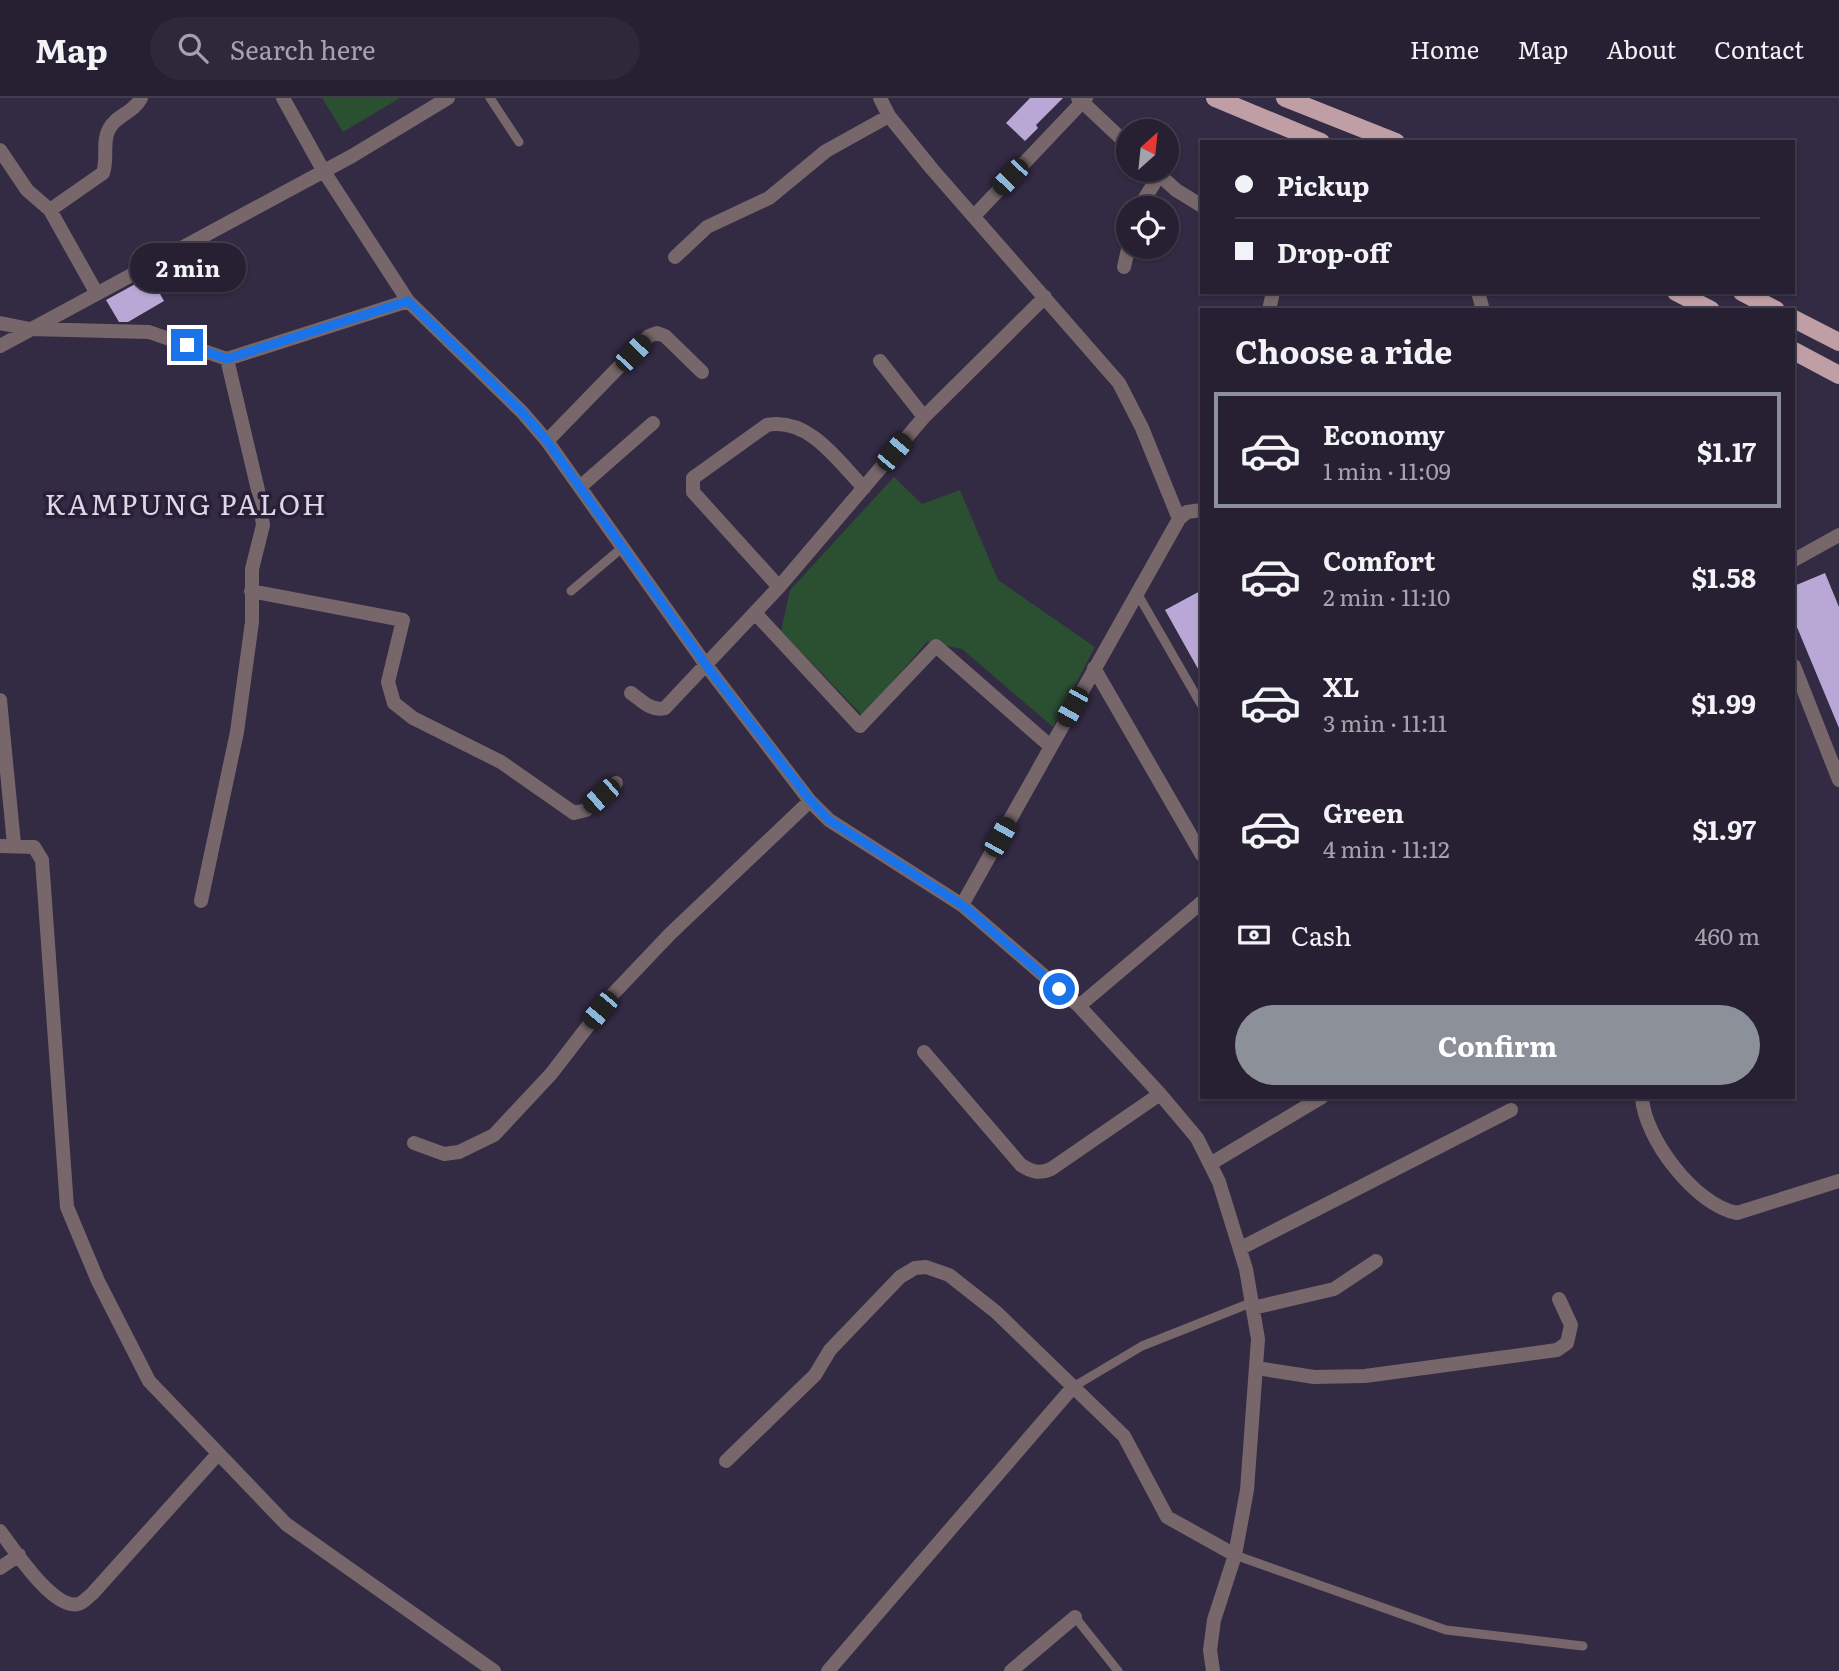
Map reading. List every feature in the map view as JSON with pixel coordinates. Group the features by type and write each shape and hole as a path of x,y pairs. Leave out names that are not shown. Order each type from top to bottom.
{"main road":[{"path":"1215,98 1316,140"},
{"path":"1285,98 1320,105 1392,140"},
{"path":"1680,294 1707,308"},
{"path":"1746,294 1772,308"},
{"path":"1795,320 1839,342"},
{"path":"1795,352 1839,375"}],"street":[{"path":"50,210 103,173 106,133 111,125 137,106 141,98"},
{"path":"284,98 323,170 408,301 522,412 547,441 706,665 810,800 829,820 962,905 1079,1006 1197,1138 1219,1182 1241,1248 1253,1305 1257,1368 1247,1490 1235,1555 1214,1620 1210,1650 1213,1671"},
{"path":"0,346 352,156 447,98"},
{"path":"880,98 889,117 1119,383 1142,428 1179,519"},
{"path":"975,215 1082,100 1116,133"},
{"path":"675,257 706,227 769,198 826,152 889,117"},
{"path":"0,150 27,190 50,210 96,292"},
{"path":"1167,182 1200,205"},
{"path":"1124,267 1126,259"},
{"path":"631,693 649,706 659,710 665,708 755,613 924,417 1045,297"},
{"path":"0,323 30,329 149,332 227,359 408,301"},
{"path":"547,441 649,336 657,333 665,336 702,372"},
{"path":"201,901 237,732 253,622 252,569 263,524 258,490 227,359"},
{"path":"880,361 924,417"},
{"path":"779,586 693,492 693,478 767,425 778,422 804,429 864,488"},
{"path":"580,487 653,423"},
{"path":"962,905 1179,519 1187,512 1200,510"},
{"path":"1795,559 1839,535"},
{"path":"251,591 403,620 388,682 394,703 413,718 502,762 574,813 586,810 616,783"},
{"path":"755,613 860,726 936,646 1050,746"},
{"path":"1094,668 1200,852"},
{"path":"1795,669 1839,780"},
{"path":"0,700 7,845 34,847 42,860 60,1148 70,1220 149,1381 286,1524 494,1671"},
{"path":"414,1143 444,1154 459,1152 494,1135 551,1073 612,995 670,934 810,800"},
{"path":"1079,1006 1200,904"},
{"path":"925,1052 1021,1165 1042,1173 1160,1094"},
{"path":"1210,1164 1319,1099"},
{"path":"1642,1099 1645,1118 1661,1148 1699,1194 1729,1212 1737,1213 1839,1181"},
{"path":"1241,1248 1511,1110"},
{"path":"1253,1305 1334,1289 1376,1261"},
{"path":"726,1461 815,1375 830,1350 891,1286 915,1268 938,1269 996,1312 1124,1436 1167,1517 1235,1555"},
{"path":"1257,1368 1314,1377 1365,1376 1557,1350 1567,1343 1572,1325 1559,1300"},
{"path":"828,1671 1073,1387"},
{"path":"0,1531 50,1593 64,1603 79,1604 92,1594 217,1455"},
{"path":"0,1568 19,1555"},
{"path":"1011,1671 1075,1617"}],"lane":[{"path":"490,98 519,142"},
{"path":"571,591 623,547"},
{"path":"1136,593 1200,703"},
{"path":"1073,1387 1142,1346 1253,1305"},
{"path":"1235,1555 1446,1630 1583,1646"},
{"path":"1075,1617 1118,1671"}],"green space":[{"path":"322,98 400,98 343,132"},
{"path":"894,477 922,504 960,490 998,580 1095,647 1053,727 962,649 927,642 863,716 781,631 790,590"}],"building":[{"path":"1030,98 1063,98 1036,125 1038,128 1025,141 1006,123"},
{"path":"150,276 164,301 128,322 119,322 106,300"},
{"path":"1825,573 1839,607 1839,728 1795,622 1795,586"},
{"path":"1200,591 1200,672 1165,610"}],"district":[{"name":"KAMPUNG PALOH","path":"186,503"}],"route":[{"path":"187,345 205,354 227,359 382,307 408,301 522,412 547,441 706,665 810,800 829,820 930,888 962,905 1059,989"}]}
